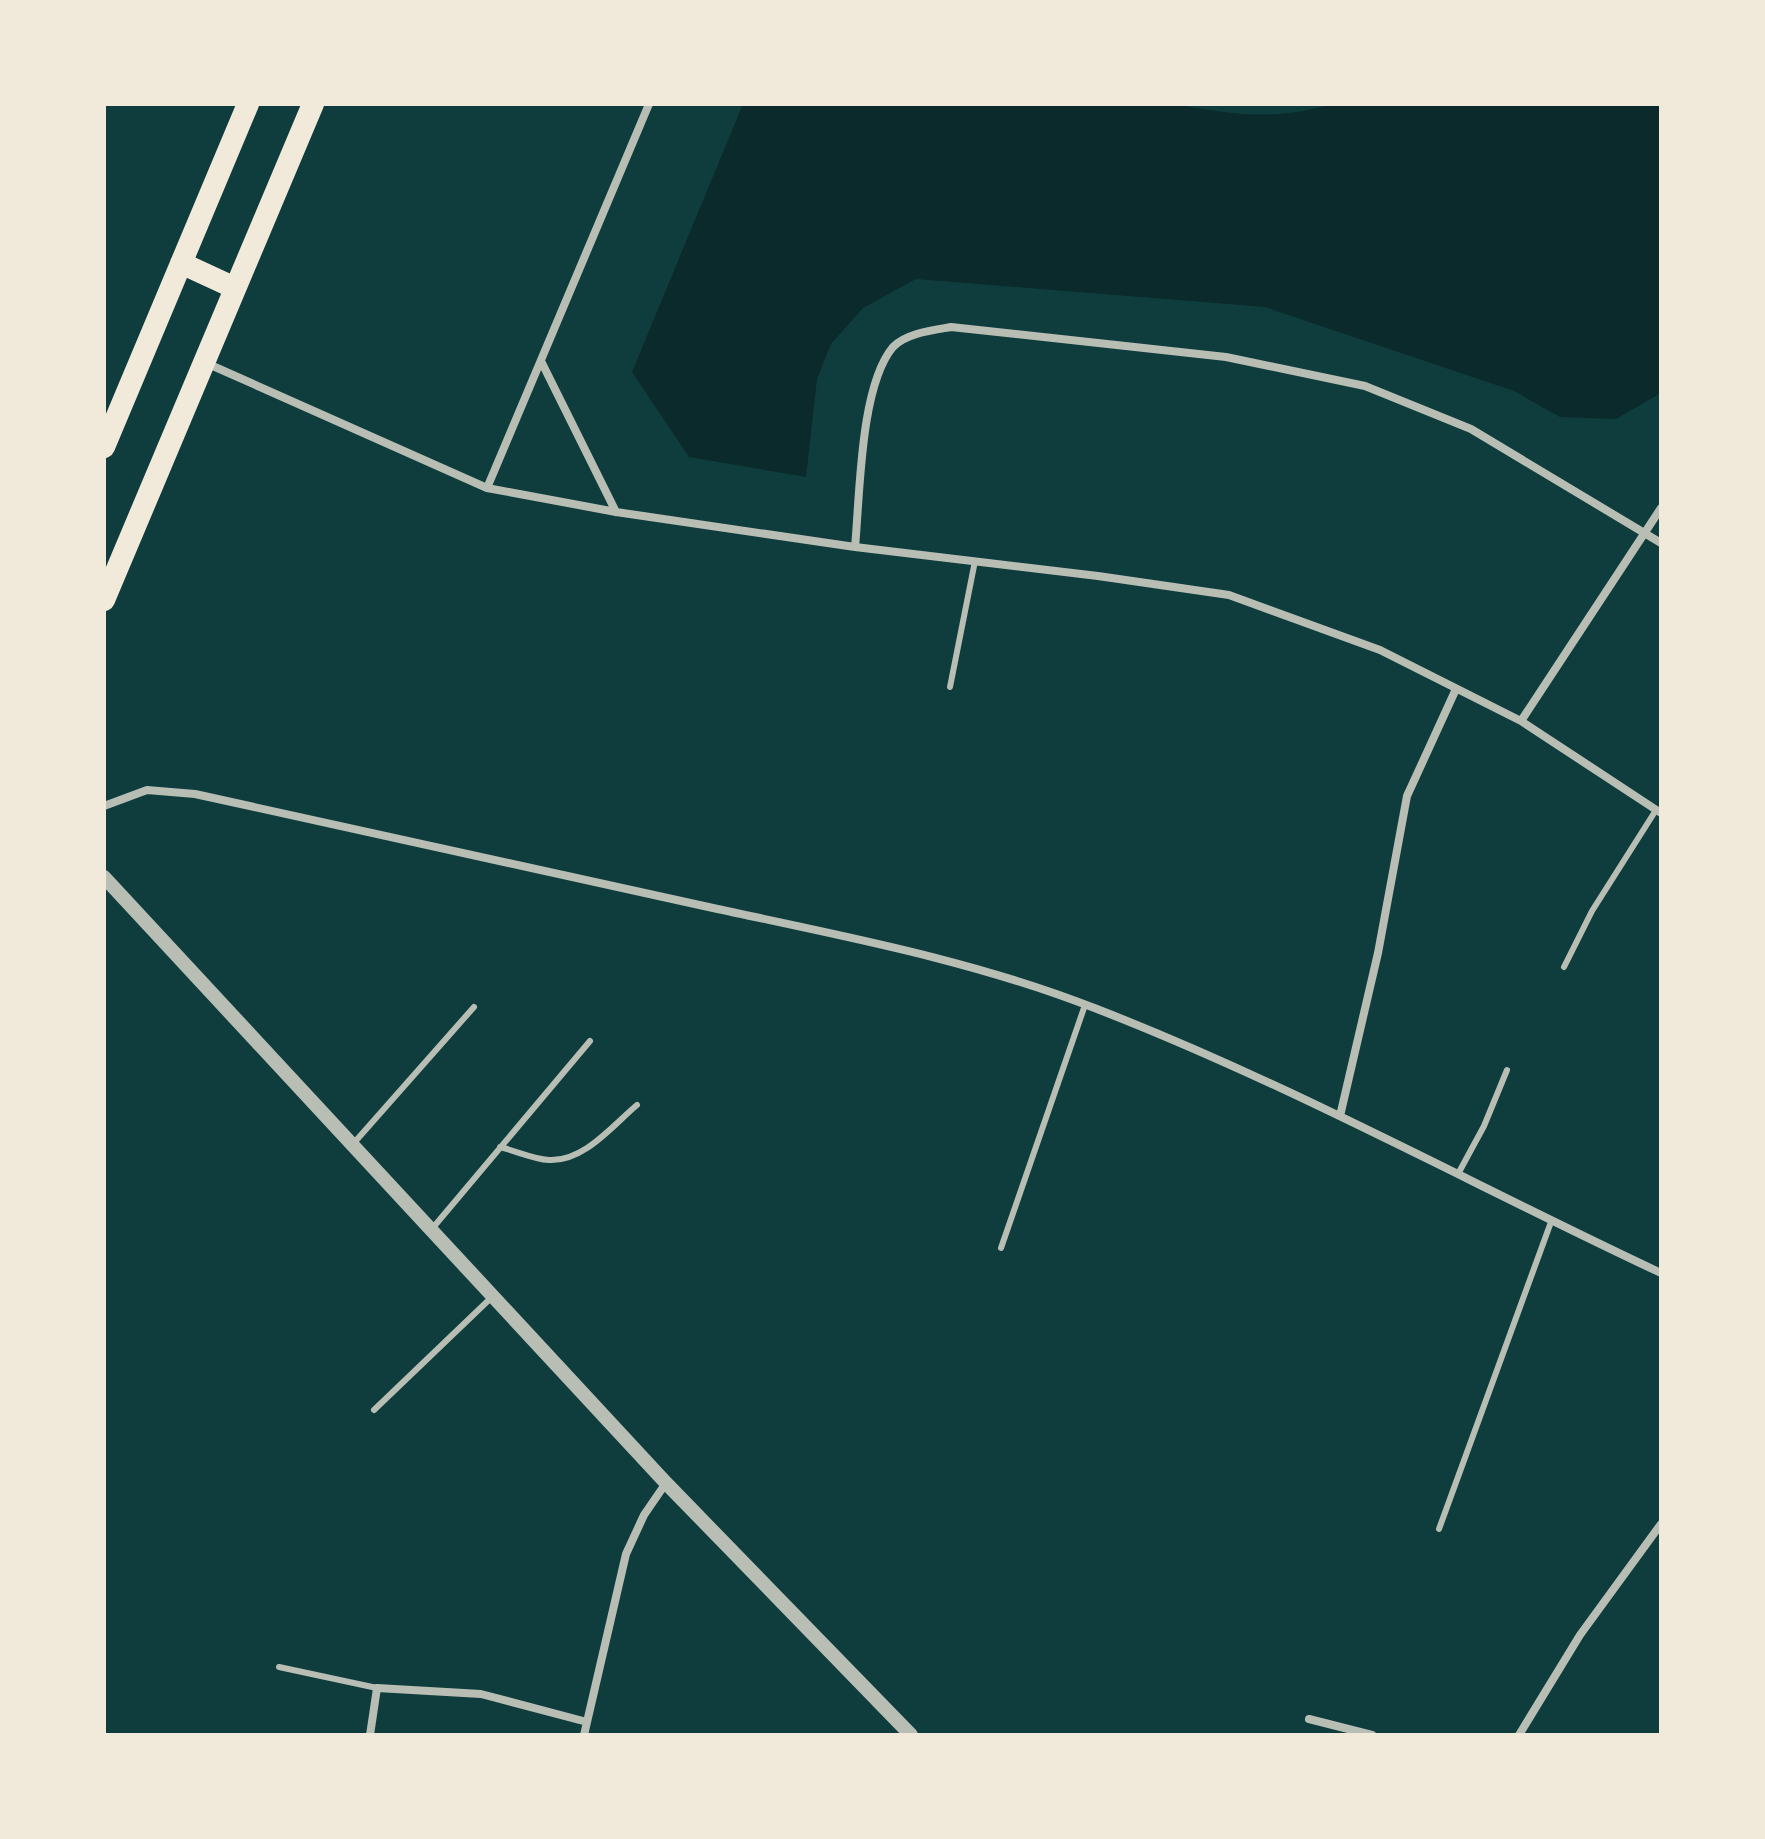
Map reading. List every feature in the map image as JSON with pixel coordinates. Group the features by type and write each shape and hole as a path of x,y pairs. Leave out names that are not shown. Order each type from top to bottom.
{"highway":[{"path":"104,447 248,104"},
{"path":"104,600 313,104"},
{"path":"181,263 235,288"}],"street":[{"path":"487,488 649,104"},
{"path":"855,547 869,402 881,368 895,345 921,333 951,327 1226,357 1365,386 1471,429 1661,543"},
{"path":"203,361 487,488 616,512 855,547 1229,595 1380,650 1521,721 1658,812"},
{"path":"541,361 616,512"},
{"path":"1521,721 1661,508"},
{"path":"1340,1116 1378,953 1407,796 1456,689"},
{"path":"104,806 147,790 195,794 950,960 1085,1005 1340,1116 1551,1222 1661,1273"},
{"path":"104,877 666,1483 911,1735"},
{"path":"584,1735 626,1554 644,1515 666,1483"},
{"path":"1519,1735 1580,1635 1661,1524"},
{"path":"370,1735 377,1688 481,1694 587,1722"},
{"path":"1309,1719 1372,1735"}],"lane":[{"path":"950,687 975,561"},
{"path":"1564,967 1592,911 1658,812"},
{"path":"1001,1248 1085,1005"},
{"path":"353,1144 474,1007"},
{"path":"431,1230 590,1041"},
{"path":"1458,1174 1484,1126 1507,1070"},
{"path":"500,1147 549,1160 568,1157 588,1147 637,1105"},
{"path":"1439,1529 1551,1222"},
{"path":"374,1410 493,1296"},
{"path":"279,1667 377,1688"}],"water":[{"path":"743,104 1174,104 1216,111 1272,114 1333,104 1661,104 1661,393 1616,419 1560,417 1514,391 1265,307 916,279 863,308 831,344 817,379 806,477 689,457 632,372"}]}
